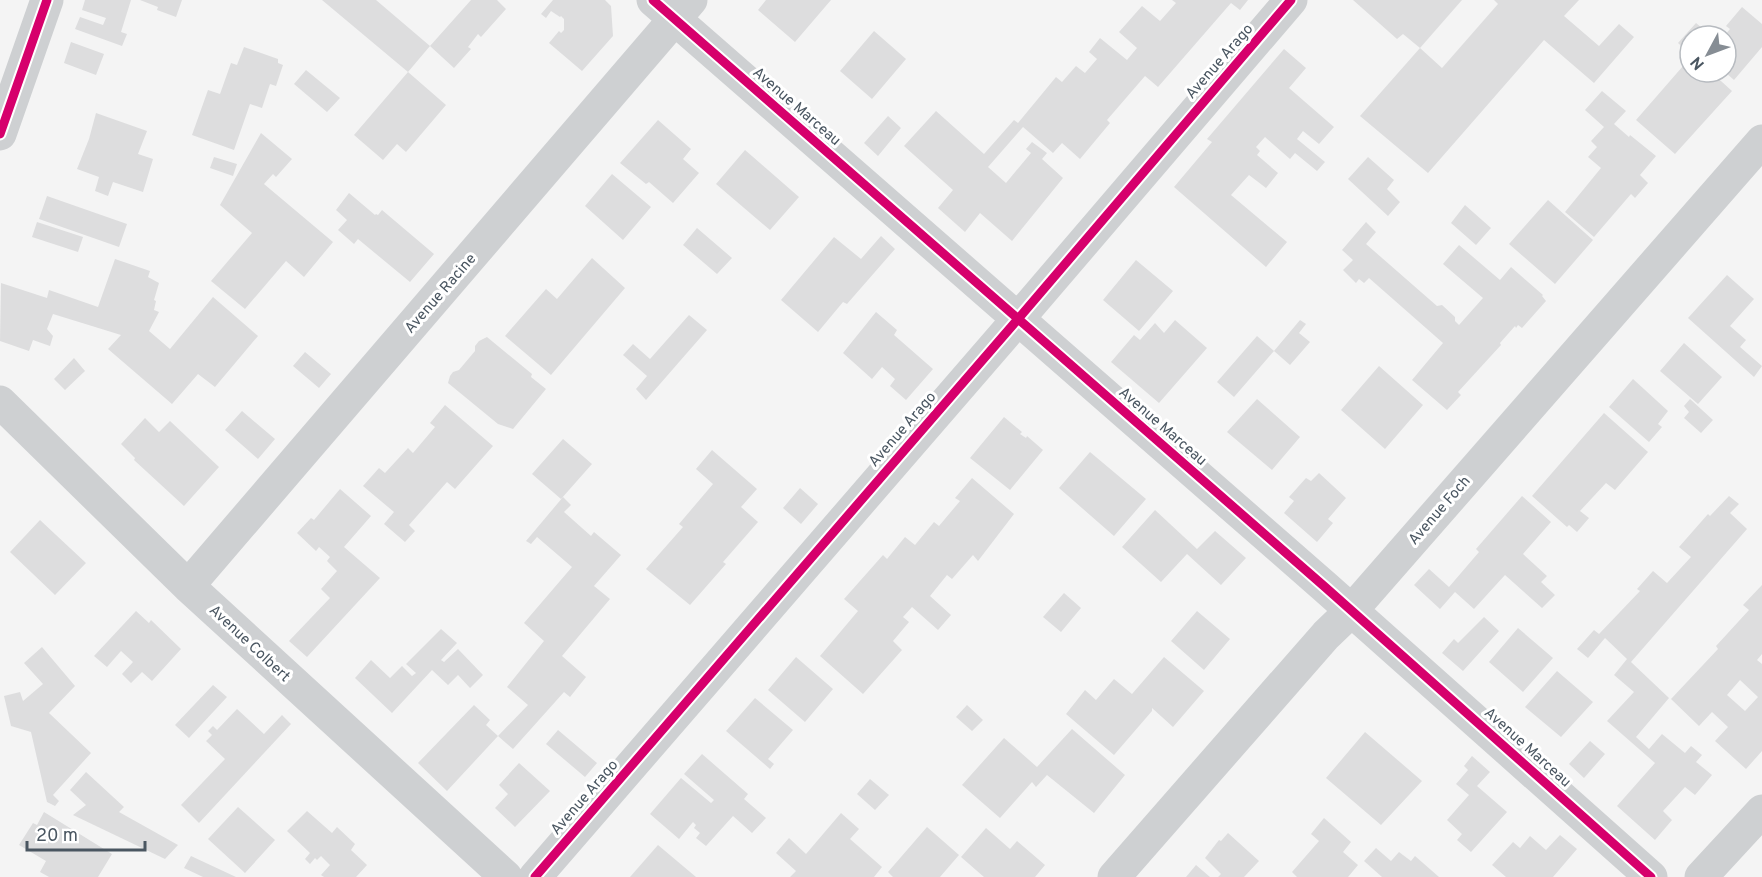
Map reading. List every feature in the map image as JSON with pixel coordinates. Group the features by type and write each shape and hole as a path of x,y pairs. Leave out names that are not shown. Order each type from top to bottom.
{"street":[{"path":"0,134 47,0"},
{"name":"Avenue Arago","path":"535,877 1291,0"},
{"name":"Avenue Marceau","path":"673,6 1018,319 1352,610 1651,877"},
{"name":"Avenue Racine","path":"188,586 673,6"},
{"name":"Avenue Foch","path":"1114,877 1326,635 1352,610 1762,141"},
{"name":"Avenue Colbert","path":"0,402 188,586 506,877"},
{"path":"1701,877 1762,811"}],"building":[{"path":"85,0 131,0 121,32 127,34 122,46 75,29 80,17 103,25 106,18 82,10"},
{"path":"140,0 182,0 176,17"},
{"path":"322,0 376,0 430,46 408,72"},
{"path":"471,0 497,0 506,9 481,37 478,34 468,47 471,49 454,68 430,46"},
{"path":"553,0 605,0 611,6 613,36 582,71 549,43 559,31 561,33 564,30 564,19 561,16 551,11 546,18 541,14"},
{"path":"766,0 831,0 795,42 758,10"},
{"path":"1172,0 1248,0 1240,10 1231,3 1158,87 1145,76 1107,120 1110,123 1080,159 1062,143 1053,153 1023,127 988,167 1006,183 1031,153 1026,149 1032,142 1047,153 1042,159 1063,178 1012,241 980,213 965,232 938,208 953,190 904,146 936,111 984,154 1014,120 1018,123 1056,77 1062,82 1076,66 1085,73 1097,59 1089,52 1100,38 1127,60 1137,48 1119,32 1142,6 1160,21 1176,3"},
{"path":"1353,0 1462,0 1420,48 1403,34 1397,39"},
{"path":"1494,0 1579,0 1564,16 1599,46 1619,24 1634,37 1594,83 1544,40 1428,173 1360,116 1420,48 1442,68 1498,4"},
{"path":"1742,7 1762,24 1762,47 1738,75 1738,24 1728,24"},
{"path":"874,31 906,59 872,99 840,71"},
{"path":"71,42 104,54 96,75 64,63"},
{"path":"244,47 278,59 278,63 283,65 276,86 270,84 262,108 250,104 234,150 192,135 208,90 220,94 231,63 237,65"},
{"path":"1284,49 1306,68 1289,88 1334,127 1319,144 1303,131 1297,139 1325,162 1317,171 1295,153 1290,159 1265,137 1256,147 1260,151 1257,155 1278,173 1266,188 1249,175 1231,195 1287,242 1266,267 1174,187 1212,142 1207,139"},
{"path":"306,70 340,98 327,112 294,84"},
{"path":"408,72 446,105 406,152 397,144 383,160 354,135"},
{"path":"1678,72 1678,84 1724,84 1732,91 1675,154 1636,120"},
{"path":"1602,91 1626,111 1614,124 1656,156 1640,175 1648,183 1635,198 1631,194 1594,237 1565,212 1601,168 1588,157 1597,147 1591,141 1604,127 1585,110"},
{"path":"96,113 147,131 138,154 153,159 143,192 113,182 108,196 95,191 99,177 77,169"},
{"path":"888,116 901,128 878,156 864,143"},
{"path":"658,120 691,149 683,159 699,173 673,203 649,182 646,184 620,163"},
{"path":"261,133 292,159 276,177 273,174 264,184 333,242 304,277 286,261 245,309 211,281 252,233 220,205"},
{"path":"745,150 799,197 770,230 716,184"},
{"path":"214,157 237,164 233,176 210,168"},
{"path":"1368,157 1394,180 1387,189 1400,202 1388,216 1348,179"},
{"path":"612,174 651,207 623,240 585,206"},
{"path":"349,193 375,215 382,210 434,254 410,282 358,239 354,244 338,230 347,220 336,210"},
{"path":"47,196 127,224 119,247 39,219"},
{"path":"1548,200 1593,240 1555,284 1509,244"},
{"path":"1465,205 1491,228 1476,245 1451,223"},
{"path":"37,222 83,237 78,252 32,237"},
{"path":"1366,222 1376,232 1366,244 1437,306 1442,305 1455,317 1459,325 1483,298 1443,264 1459,245 1500,280 1511,267 1543,295 1546,301 1522,328 1515,326 1500,343 1501,345 1458,392 1461,395 1447,410 1412,380 1443,343 1369,278 1364,283 1359,279 1356,283 1343,270 1353,260 1342,250"},
{"path":"697,228 732,258 717,274 683,245"},
{"path":"881,236 895,249 847,304 843,302 818,332 781,300 834,237 861,259"},
{"path":"592,258 625,288 551,375 505,336 546,289 557,299"},
{"path":"115,259 150,271 148,277 159,283 154,300 156,301 154,310 159,312 149,331 170,349 213,297 258,336 215,387 198,374 172,404 108,349 121,335 53,314 47,329 53,336 50,346 33,340 29,351 0,341 1,283 47,298 49,290 98,307"},
{"path":"1136,260 1173,291 1139,331 1103,300"},
{"path":"1727,275 1754,299 1730,326 1746,340 1740,347 1762,366 1754,377 1688,318"},
{"path":"876,312 897,330 894,335 933,369 906,400 890,386 895,379 882,367 872,379 843,353"},
{"path":"689,315 707,330 646,400 636,389 647,376 623,355 633,344 650,359"},
{"path":"1175,320 1207,348 1159,403 1111,362 1134,335 1140,340 1155,323 1164,333"},
{"path":"1300,320 1306,324 1299,333 1310,342 1290,365 1274,351"},
{"path":"1257,336 1274,351 1234,397 1217,382"},
{"path":"487,337 532,374 531,377 546,389 513,429 498,424 448,383 453,372 459,370 475,351 475,346 479,341"},
{"path":"1684,343 1722,377 1698,404 1660,371"},
{"path":"305,352 331,374 319,388 293,366"},
{"path":"74,358 85,371 65,390 54,379"},
{"path":"1379,366 1423,405 1385,449 1341,410"},
{"path":"1633,379 1668,411 1658,424 1662,427 1649,442 1609,407"},
{"path":"1257,399 1300,437 1272,470 1227,432"},
{"path":"1690,399 1713,420 1701,433 1684,418 1689,412 1684,406"},
{"path":"445,405 493,446 455,489 447,482 409,525 415,531 405,542 384,524 394,512 363,486 379,468 385,473 408,448 413,453 435,427 430,423"},
{"path":"242,411 275,439 258,459 225,430"},
{"path":"1604,413 1648,452 1615,490 1606,483 1580,511 1589,518 1577,532 1569,525 1567,527 1532,496"},
{"path":"1004,417 1022,432 1020,434 1026,438 1027,436 1043,450 1010,490 970,458"},
{"path":"145,418 159,432 170,421 219,467 184,506 134,460 135,458 121,444"},
{"path":"563,439 592,464 561,499 532,474"},
{"path":"712,450 757,489 741,507 758,522 723,562 726,564 690,605 646,569 683,527 679,524 713,484 696,469"},
{"path":"1090,452 1146,499 1114,536 1059,488"},
{"path":"1319,473 1346,498 1328,519 1333,523 1317,542 1284,513 1294,501 1289,497 1306,478 1311,481"},
{"path":"972,478 1014,514 978,561 973,555 952,579 947,575 930,596 951,615 938,630 912,607 903,617 909,622 893,641 902,650 863,694 820,656 858,611 844,599 883,555 887,559 905,537 915,545 934,522 939,526 960,501 955,498"},
{"path":"800,488 818,504 801,524 783,508"},
{"path":"340,489 371,516 344,547 380,578 307,657 289,641 330,598 321,589 337,571 327,561 330,557 319,547 316,551 297,533 311,518 314,520"},
{"path":"1522,496 1551,522 1523,554 1547,576 1541,582 1555,595 1542,608 1505,575 1474,609 1455,592 1440,609 1414,585 1429,569 1449,587 1479,552 1476,549"},
{"path":"1729,496 1739,504 1730,513 1747,529 1631,662 1669,698 1636,737 1649,749 1662,734 1685,753 1691,746 1702,755 1696,762 1712,775 1695,795 1685,787 1663,811 1672,820 1655,840 1617,806 1655,763 1607,721 1634,692 1614,675 1627,659 1605,638 1588,658 1577,649 1594,630 1599,634 1640,591 1637,589 1653,571 1667,583 1691,557 1679,547 1708,514 1710,516"},
{"path":"563,497 571,505 564,512 591,536 594,532 621,555 594,586 610,599 562,656 586,677 570,697 564,692 513,749 498,736 528,705 507,687 544,641 524,623 572,567 537,537 531,544 526,541"},
{"path":"1155,510 1197,549 1215,531 1246,558 1221,585 1187,554 1161,582 1122,547"},
{"path":"40,520 86,563 55,595 10,552"},
{"path":"1762,585 1762,654 1757,660 1762,664 1762,751 1746,769 1715,741 1728,727 1712,712 1699,726 1671,699 1718,649 1716,646 1749,610 1743,605","holes":["1740,680 1758,697 1745,711 1727,695"]},
{"path":"1064,593 1081,608 1061,632 1043,617"},
{"path":"136,611 149,623 151,620 181,649 152,681 142,672 131,683 122,674 133,662 121,651 107,667 94,656"},
{"path":"1197,611 1230,639 1204,670 1171,641"},
{"path":"1484,617 1499,631 1463,671 1442,653 1454,639 1458,643"},
{"path":"1518,628 1553,658 1523,692 1489,662"},
{"path":"441,629 457,643 441,660 444,662 458,649 483,675 470,688 458,675 448,685 432,670 392,713 355,678 371,660 390,678 402,666 412,676 416,673 406,664"},
{"path":"42,647 75,686 49,713 91,753 53,795 59,801 55,806 47,802 31,732 11,726 4,696 20,692 23,701 43,684 24,663"},
{"path":"796,657 833,689 805,722 768,690"},
{"path":"1164,657 1204,691 1173,727 1152,708 1152,711 1114,755 1066,714 1085,690 1096,700 1114,679 1132,694"},
{"path":"1557,671 1593,702 1561,737 1525,707"},
{"path":"213,685 227,697 189,738 175,725"},
{"path":"755,698 793,730 768,759 774,764 770,769 726,731"},
{"path":"474,705 490,720 486,725 498,736 447,791 418,763"},
{"path":"967,705 983,720 972,731 956,717"},
{"path":"237,709 264,734 282,715 291,724 199,823 181,805 225,759 206,741 212,735 208,731 213,726 217,730"},
{"path":"1072,729 1125,775 1094,813 1047,775 1036,787 1032,782 1000,818 962,785 1004,738 1037,767"},
{"path":"558,730 597,763 585,777 546,744"},
{"path":"1365,732 1422,781 1381,825 1326,778"},
{"path":"1590,741 1605,754 1584,778 1569,764"},
{"path":"702,754 748,794 744,799 766,818 752,833 733,816 706,846 696,838 700,833 694,828 696,825 693,822 679,839 650,814 681,778 711,803 714,800 684,774"},
{"path":"1472,756 1490,772 1477,786 1507,812 1471,852 1457,840 1462,834 1447,820 1469,795 1456,784 1468,770 1464,766"},
{"path":"519,763 550,791 515,827 495,808 508,794 499,785"},
{"path":"86,772 124,807 119,812 178,845 165,859 73,815 86,805 70,790"},
{"path":"870,779 889,795 875,810 857,794"},
{"path":"238,807 275,840 245,873 208,839"},
{"path":"307,811 332,833 337,827 355,844 351,850 367,865 356,877 324,877 321,875 330,865 321,856 317,860 315,858 310,864 305,859 310,853 287,831"},
{"path":"44,812 112,854 98,877 49,877 40,872 46,861 19,845 33,823 37,825"},
{"path":"841,813 859,829 850,839 882,867 874,877 790,877 796,871 776,853 789,838 806,854"},
{"path":"1324,818 1351,842 1343,852 1358,865 1348,877 1297,877 1292,872 1319,841 1311,834"},
{"path":"927,827 959,855 940,877 893,877 888,872"},
{"path":"986,828 1010,849 1017,841 1045,865 1035,877 984,877 961,857"},
{"path":"1228,833 1259,861 1244,877 1218,877 1221,874 1205,858 1219,840 1221,841"},
{"path":"1560,835 1577,849 1553,877 1506,877 1492,865 1513,842 1520,848 1530,836 1546,850"},
{"path":"658,845 696,877 630,877"},
{"path":"1376,848 1391,861 1399,852 1411,861 1415,856 1439,877 1382,877 1364,861"},
{"path":"191,856 236,877 203,877 184,868"},
{"path":"1196,865 1210,877 1186,877"}],"cycle path":[{"path":"0,134 47,0"},
{"path":"653,0 1325,587 1651,877"},
{"path":"535,877 1291,0"}]}
